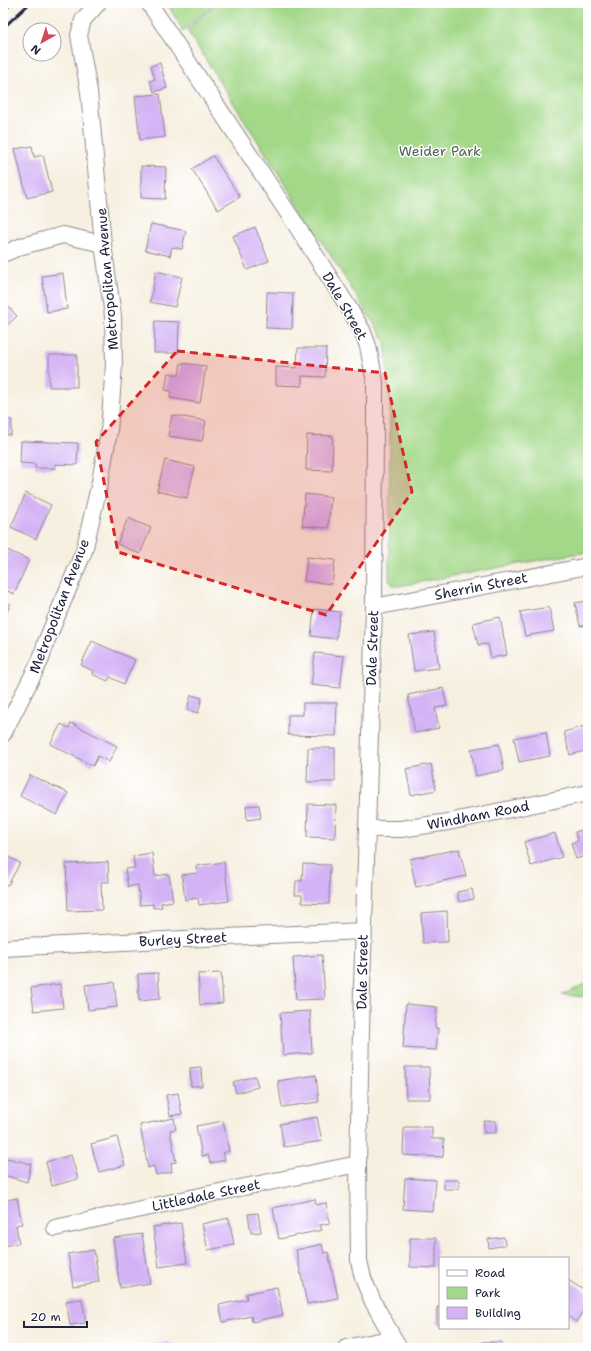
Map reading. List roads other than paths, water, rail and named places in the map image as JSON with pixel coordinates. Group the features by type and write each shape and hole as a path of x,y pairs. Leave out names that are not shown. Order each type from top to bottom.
{"street":[{"name":"Metropolitan Avenue","path":"3,734 41,659 46,642 84,551 100,482 109,431 114,364 113,316 103,244 89,92 79,35 82,20 98,3"},
{"name":"Dale Street","path":"149,3 351,311 362,330 368,346 375,382 374,607 363,932 358,1164 359,1261 363,1278 373,1302 396,1343"},
{"path":"3,254 22,246 63,235 103,244"},
{"name":"Sherrin Street","path":"374,607 588,566"},
{"name":"Windham Road","path":"367,829 401,829 448,822 588,793"},
{"name":"Burley Street","path":"3,948 188,938 363,932"},
{"name":"Littledale Street","path":"54,1228 358,1164"},
{"path":"346,1348 396,1343"}],"railway":[{"path":"3,11 12,3"},
{"path":"3,28 30,3"}],"park label":[{"name":"Weider Park","path":"440,151"}]}
